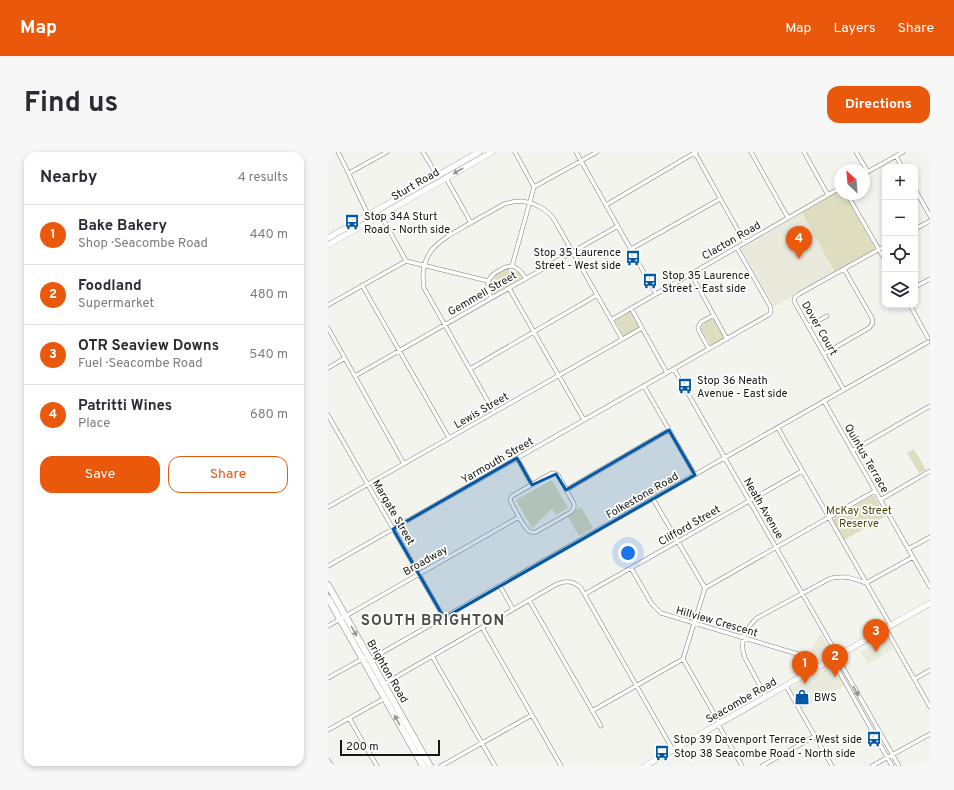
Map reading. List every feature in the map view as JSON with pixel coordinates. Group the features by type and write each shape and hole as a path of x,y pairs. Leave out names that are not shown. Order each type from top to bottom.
{"main road":[{"name":"Sturt Road","path":"441,179 479,152"},
{"name":"Sturt Road","path":"328,245 380,212 492,152"},
{"name":"Sturt Road","path":"328,238 370,218"},
{"name":"Brighton Road","path":"328,585 343,618 423,766"},
{"name":"Brighton Road","path":"328,598 343,618"},
{"name":"Seacombe Road","path":"648,765 930,603"},
{"name":"Brighton Road","path":"366,660 384,684 430,766"}],"street":[{"path":"338,152 370,218"},
{"path":"349,173 387,152"},
{"path":"424,152 471,223"},
{"path":"512,266 534,187 515,152"},
{"path":"576,152 656,294"},
{"path":"534,187 597,152"},
{"path":"751,152 788,218"},
{"path":"804,152 828,195"},
{"path":"856,152 862,164"},
{"path":"870,171 902,152"},
{"path":"606,204 695,153 745,243"},
{"path":"896,156 900,164"},
{"name":"Clacton Road","path":"611,320 834,192"},
{"path":"918,194 930,216"},
{"path":"631,249 720,199"},
{"path":"850,200 882,255"},
{"path":"494,412 424,288 424,265 427,255 434,246 444,238 504,204 519,201 530,203 544,209 552,216 622,339"},
{"path":"380,212 406,260"},
{"path":"918,228 930,221"},
{"name":"Gemmell Street","path":"355,376 618,226"},
{"name":"Yarmouth Street","path":"328,566 768,315 771,311 770,306 737,248"},
{"name":"Dover Court","path":"844,390 794,301 796,297 882,248"},
{"path":"328,305 406,260 488,281"},
{"path":"491,298 487,288 488,281 494,273 503,268 512,266 520,271 526,278"},
{"path":"824,354 869,328 873,323 873,320 844,269"},
{"path":"691,274 727,338"},
{"path":"918,285 930,279"},
{"path":"362,285 450,438"},
{"path":"509,288 584,420"},
{"path":"470,369 597,295"},
{"path":"632,308 667,373"},
{"path":"912,308 929,340"},
{"path":"709,349 698,331 698,327 701,322 714,315"},
{"path":"808,326 827,316"},
{"path":"328,328 404,464"},
{"name":"Lewis Street","path":"328,507 642,328"},
{"name":"Folkestone Road","path":"328,678 366,660 444,618 778,428 929,340"},
{"path":"328,368 345,358"},
{"name":"Neath Avenue","path":"674,369 802,593 836,657"},
{"path":"644,386 695,475"},
{"name":"Quintus Terrace","path":"824,401 930,587"},
{"path":"852,451 930,406"},
{"name":"Margate Street","path":"328,415 444,618"},
{"path":"778,428 866,583 930,707"},
{"path":"566,490 670,430"},
{"path":"517,458 532,485"},
{"name":"Clifford Street","path":"585,594 802,471"},
{"path":"880,500 930,471"},
{"path":"550,474 556,474 574,504 573,510 536,532 530,532 510,498 532,485 550,474"},
{"path":"742,766 684,659 693,623 705,588 875,491"},
{"path":"653,499 705,588"},
{"name":"Broadway","path":"328,626 520,517"},
{"path":"908,549 930,536"},
{"path":"866,583 913,557"},
{"name":"Hillview Crescent","path":"631,568 652,604 668,616 803,655 812,671"},
{"path":"766,697 744,656 743,649 744,638 750,626 757,618 826,580 837,576 856,579 866,583"},
{"path":"384,684 560,583 567,581 572,582 581,588 585,594 673,750"},
{"path":"500,586 513,609"},
{"path":"529,600 601,726"},
{"path":"482,627 561,766"},
{"path":"432,656 495,766"},
{"path":"836,657 899,766"},
{"path":"836,657 892,766"},
{"path":"592,711 684,659"},
{"path":"915,679 930,670"},
{"path":"786,686 832,766"},
{"path":"328,730 385,698"},
{"path":"441,766 532,715"},
{"path":"350,718 377,766"},
{"path":"872,766 930,734"},
{"path":"762,766 815,736"},
{"path":"328,760 332,766"}],"highlighted area":[{"path":"669,430 695,475 444,618 393,529 517,458 532,485 556,474 566,490"}],"shaded area":[{"path":"802,213 835,273 774,307 741,249"},
{"path":"820,634 833,654 813,664 808,655"},
{"path":"884,639 888,640 893,649 868,664 861,652"},
{"path":"831,666 834,666 845,685 802,709 791,690 792,687"}],"green space":[{"path":"834,194 834,200 848,200 876,250 835,273 802,213"},
{"path":"508,269 519,273 522,278 492,294 490,290 491,281 500,272"},
{"path":"629,312 632,313 639,327 623,336 615,321"},
{"path":"712,319 715,320 724,336 722,340 711,345 701,328 706,322"},
{"path":"914,449 926,470 919,473 907,453"},
{"path":"552,480 568,508 556,515 552,509 532,528 516,500"},
{"name":"McKay Street Reserve","path":"874,496 886,516 844,540 833,521 833,518"},
{"path":"581,507 593,528 579,536 567,515"}],"place":[{"name":"Stop 34A Sturt Road - North side","path":"352,222"},
{"name":"Stop 35 Laurence Street - West side","path":"633,258"},
{"name":"Patritti Wines","path":"799,259"},
{"name":"Stop 35 Laurence Street - East side","path":"650,281"},
{"name":"Stop 36 Neath Avenue - East side","path":"685,386"},
{"name":"OTR Seaview Downs","path":"876,652"},
{"name":"Foodland","path":"835,677"},
{"name":"Bake Bakery","path":"805,684"},
{"name":"BWS","path":"802,697"},
{"name":"Stop 39 Davenport Terrace - West side","path":"874,739"},
{"name":"Stop 38 Seacombe Road - North side","path":"662,753"}],"district":[{"name":"SOUTH BRIGHTON","path":"433,620"}]}
